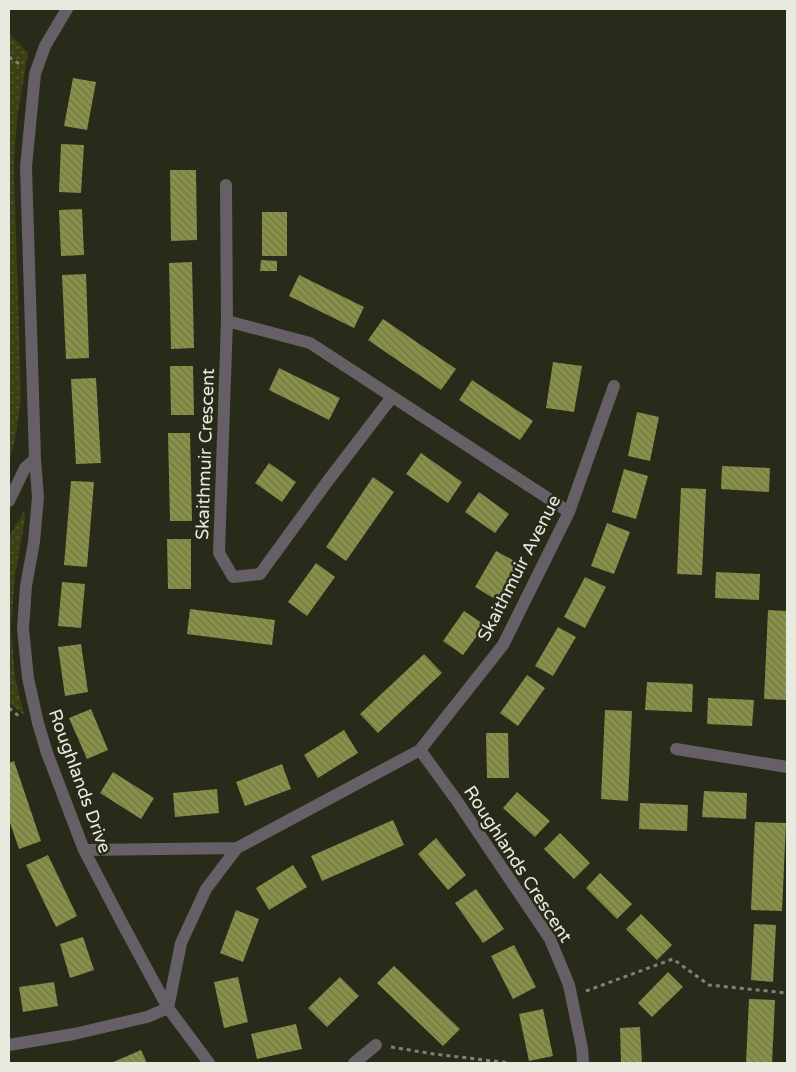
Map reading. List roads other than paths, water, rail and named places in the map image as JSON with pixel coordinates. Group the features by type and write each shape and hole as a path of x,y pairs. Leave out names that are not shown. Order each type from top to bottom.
{"street":[{"name":"Roughlands Drive","path":"67,9 45,46 36,74 26,167 34,459 38,497 34,542 26,586 23,629 28,678 47,753 84,850 120,921 168,1008 209,1063"},
{"name":"Skaithmuir Crescent","path":"226,185 227,321 219,553 233,577 260,574 392,397"},
{"path":"227,321 310,343 569,512"},
{"name":"Skaithmuir Avenue","path":"168,1008 181,943 206,889 237,848 420,750 503,645 569,512 614,386"},
{"path":"9,502 25,468 34,459"},
{"path":"676,749 787,767"},
{"name":"Roughlands Crescent","path":"420,750 457,801 550,939 569,985 582,1048 583,1063"},
{"name":"Skaithmuir Avenue","path":"84,850 237,848"},
{"path":"9,1045 74,1034 147,1017 168,1008"},
{"path":"354,1063 376,1045"}]}
